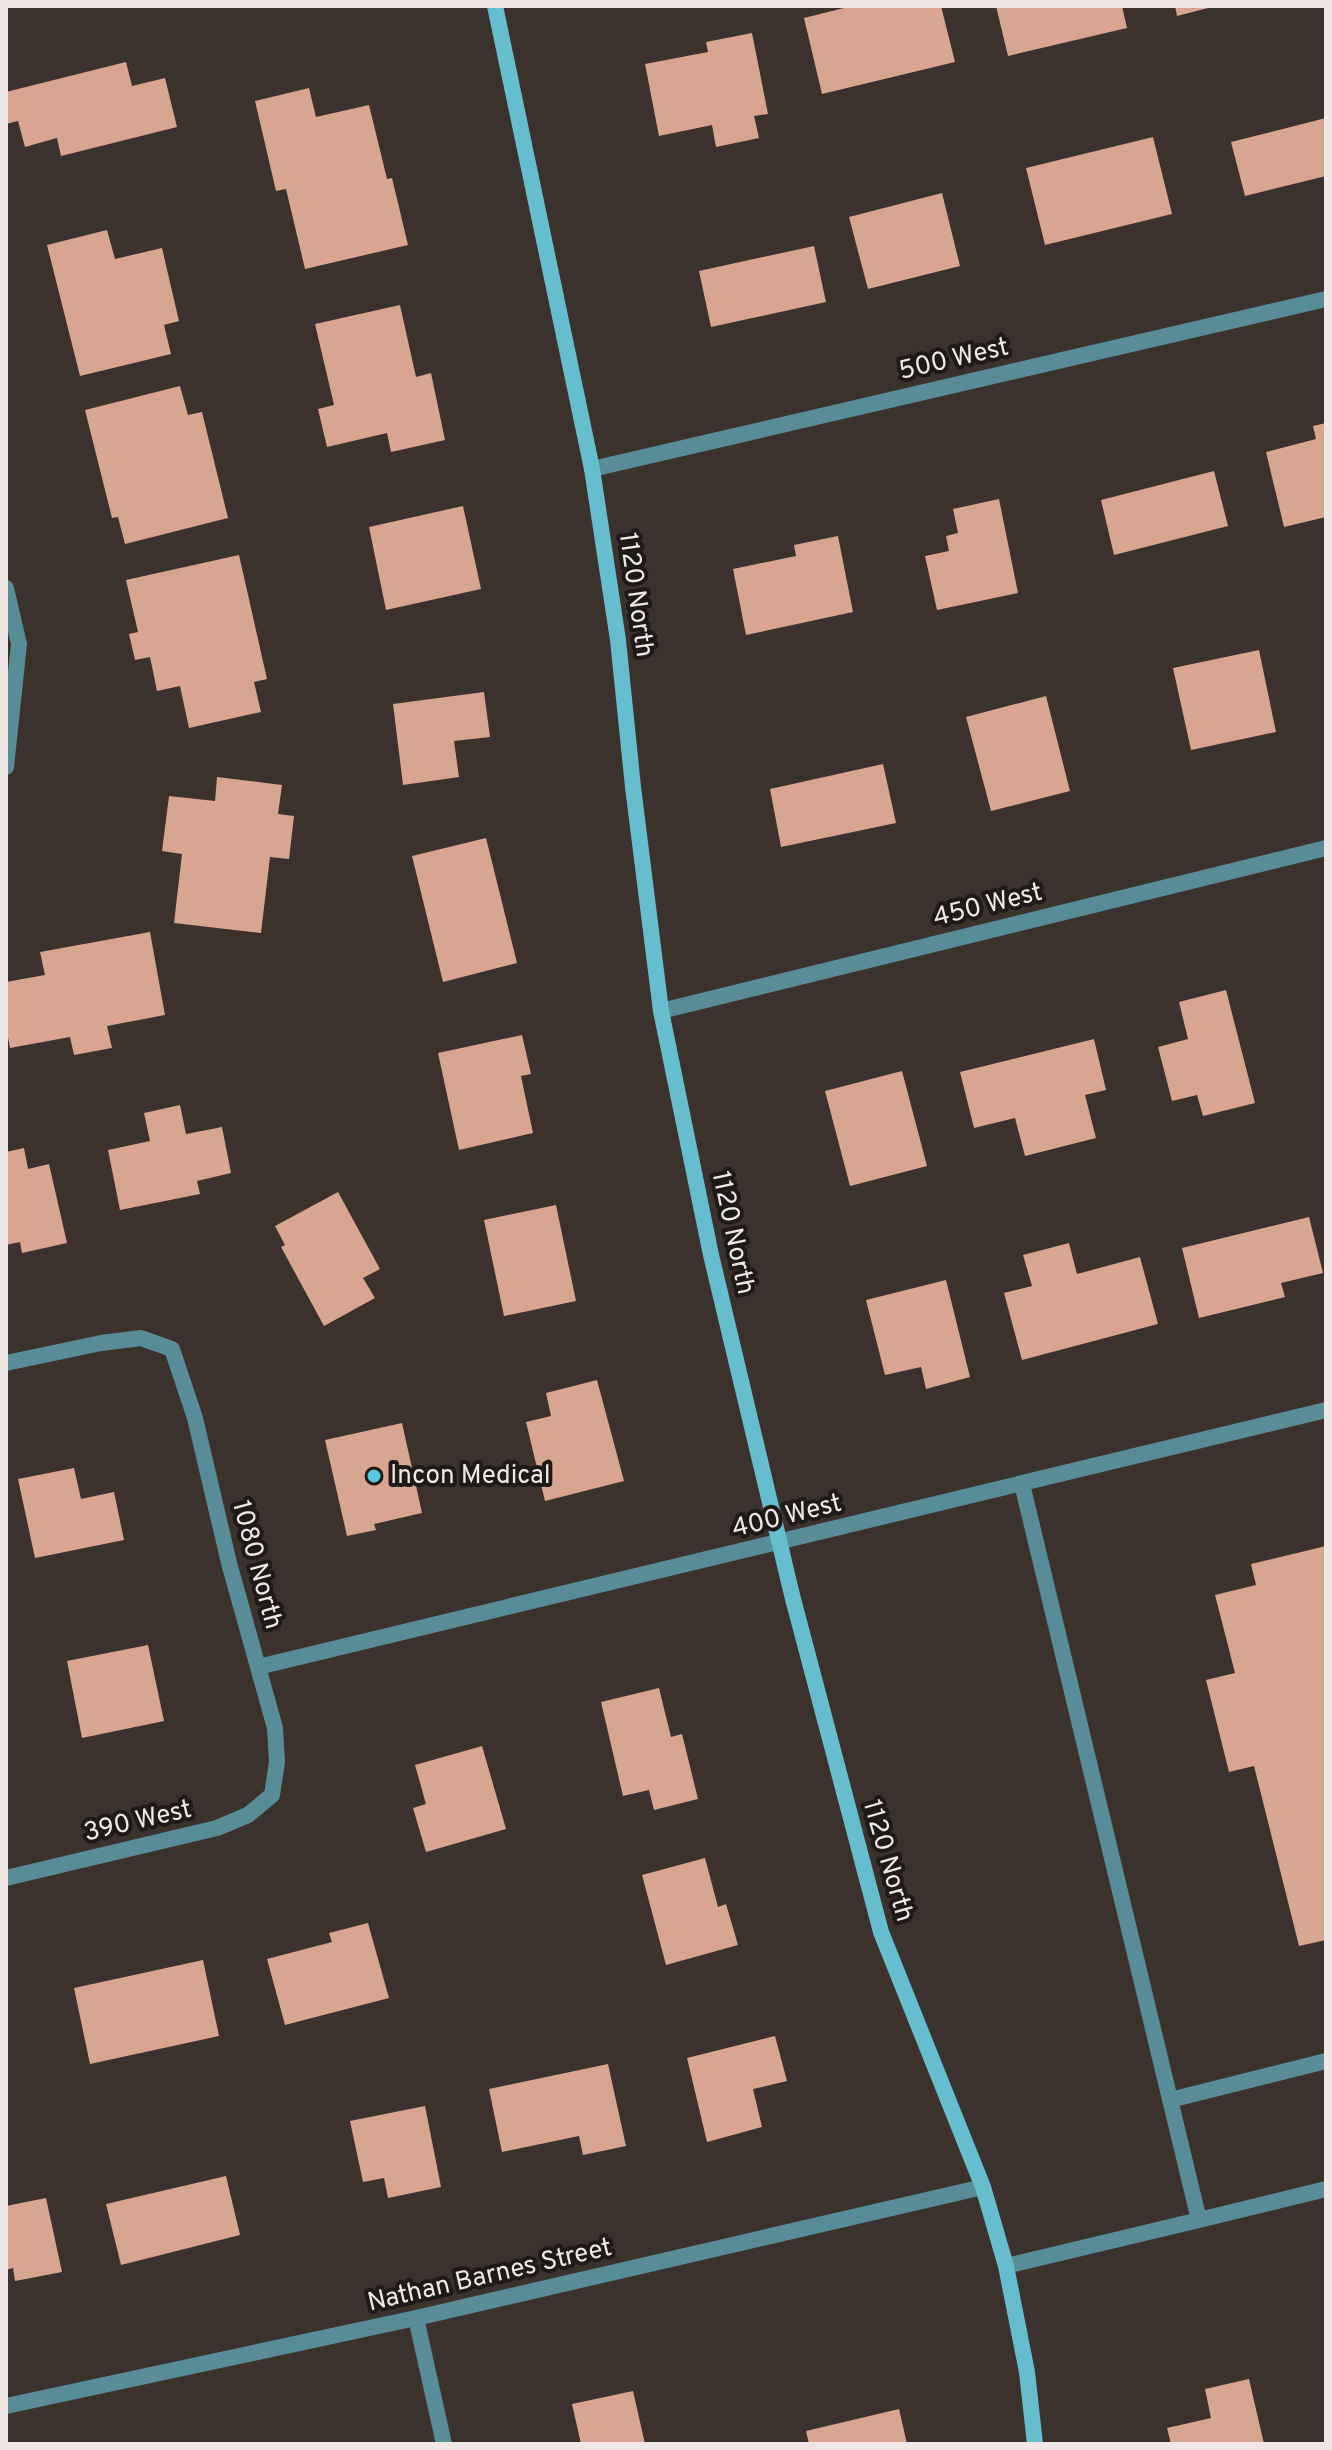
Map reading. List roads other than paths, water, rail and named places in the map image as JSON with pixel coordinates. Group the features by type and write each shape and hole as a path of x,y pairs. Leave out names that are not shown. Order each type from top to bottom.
{"street":[{"name":"1120 North","path":"495,6 592,469 618,640 661,1011 711,1255 779,1544 881,1932 983,2187 1006,2266 1027,2372 1035,2444"},
{"name":"500 West","path":"592,469 1326,299"},
{"path":"6,588 19,644 6,767"},
{"name":"450 West","path":"661,1011 1326,848"},
{"name":"1080 North","path":"6,1363 141,1338 172,1349 195,1418 229,1563 275,1728 277,1762 272,1795"},
{"name":"400 West","path":"258,1667 1326,1410"},
{"path":"1022,1484 1199,2220"},
{"name":"390 West","path":"6,1878 217,1828 248,1815 272,1795"},
{"path":"1170,2100 1326,2061"},
{"name":"Nathan Barnes Street","path":"6,2406 416,2318 983,2187"},
{"path":"1006,2266 1326,2189"},
{"path":"416,2318 444,2444"}],"place":[{"name":"Incon Medical","path":"374,1476"}]}
